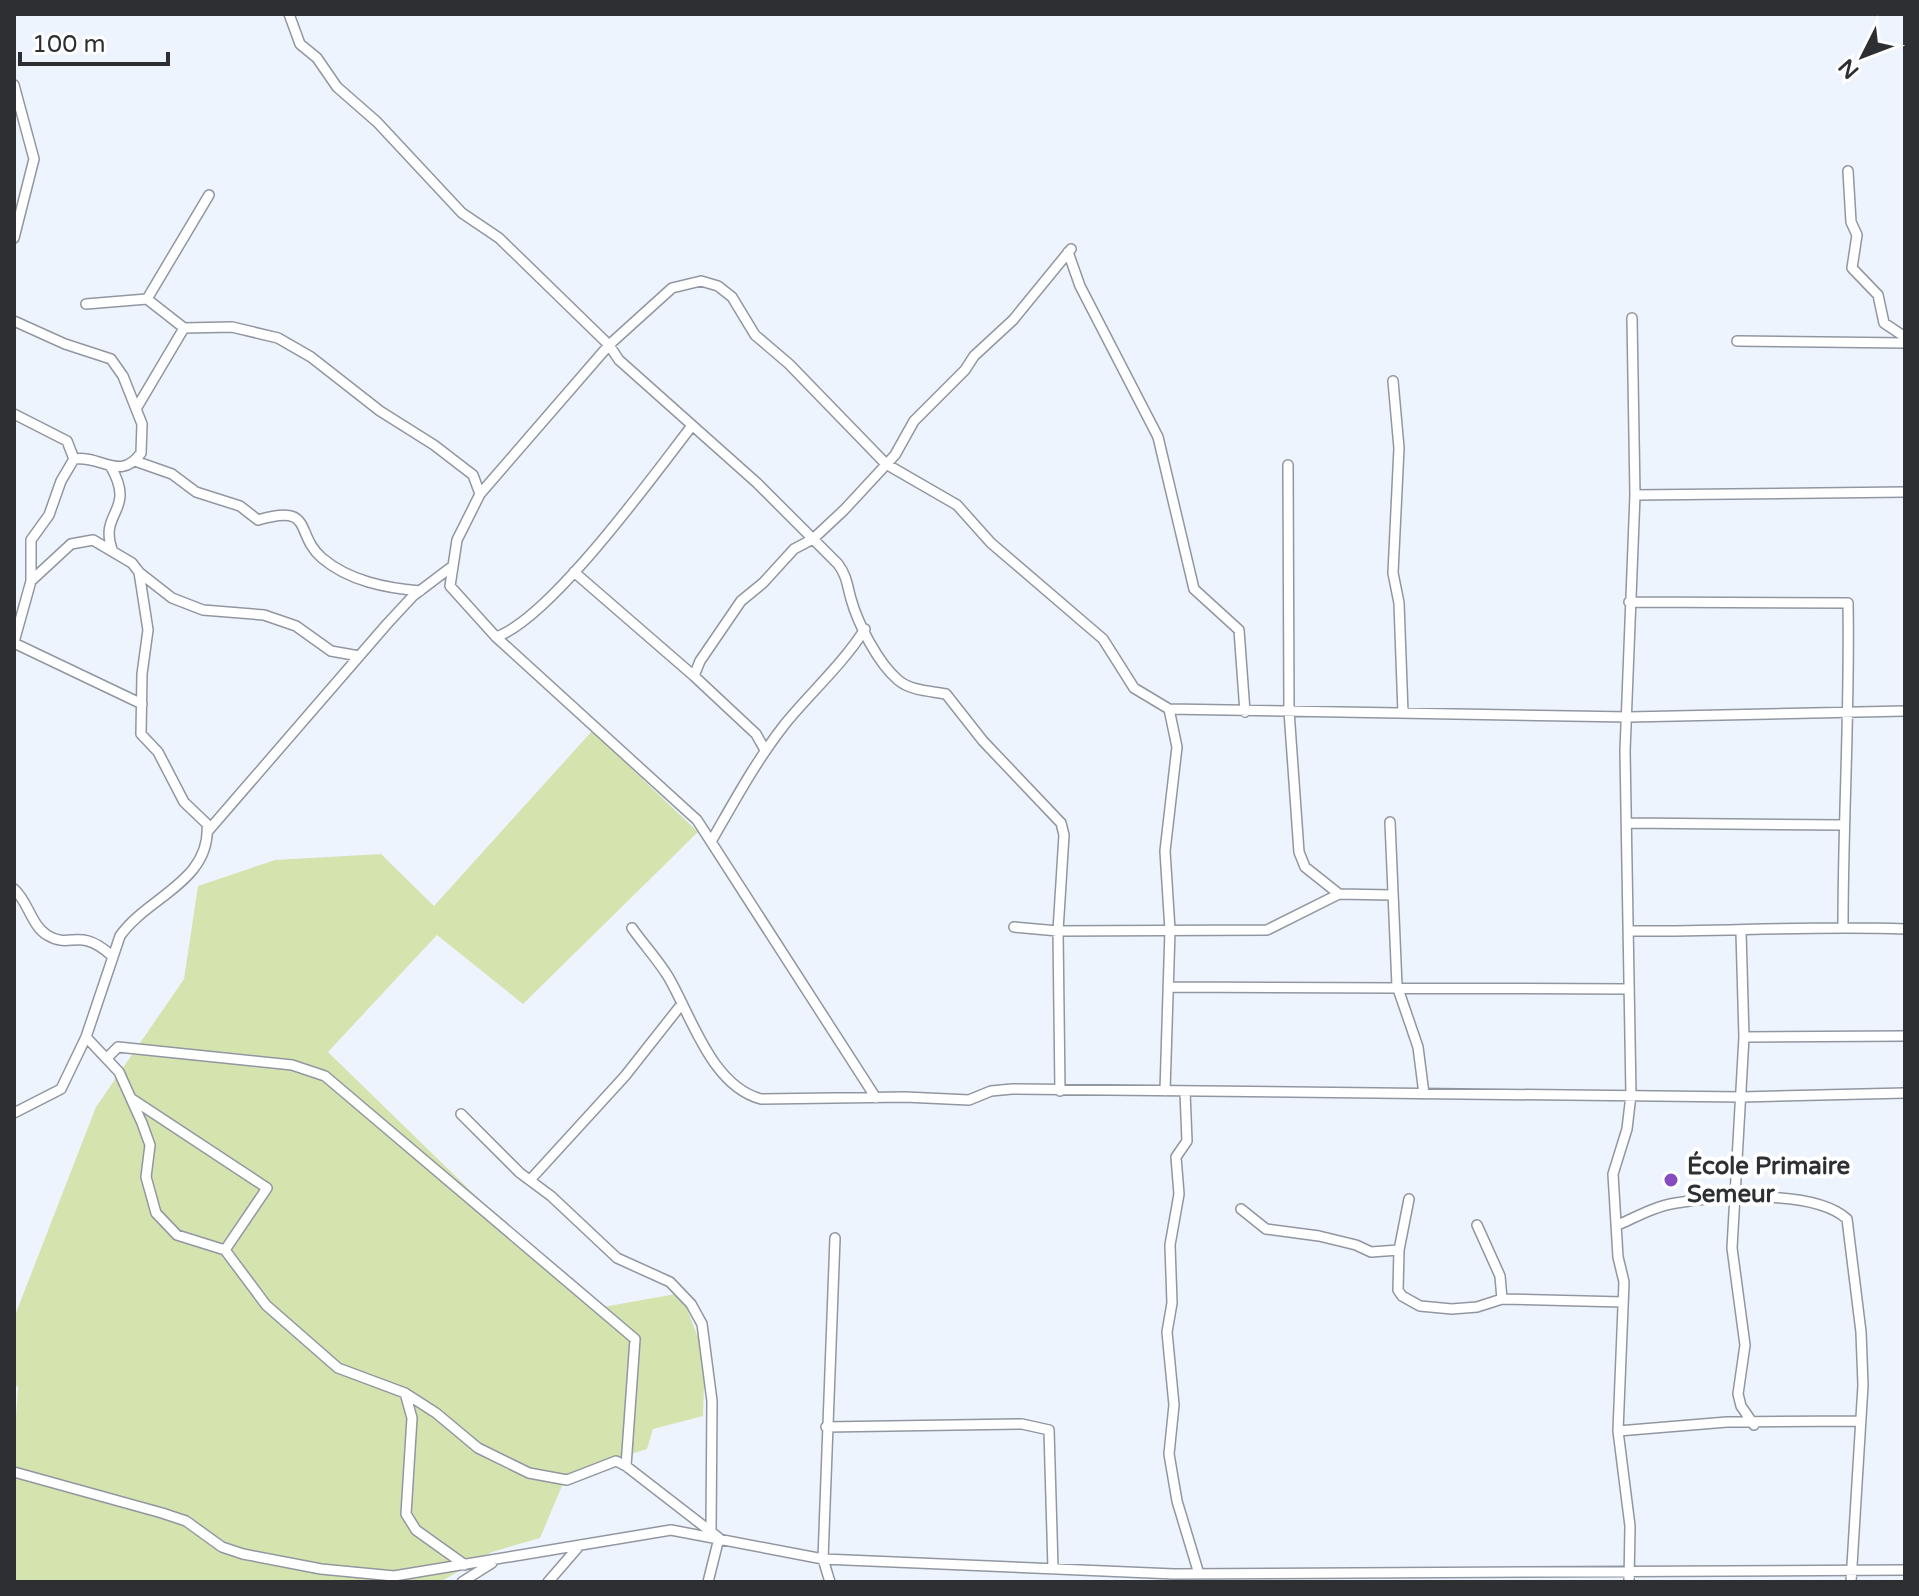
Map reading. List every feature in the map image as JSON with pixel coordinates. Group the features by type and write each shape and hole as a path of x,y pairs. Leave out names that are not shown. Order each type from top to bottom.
{"street":[{"path":"289,14 300,44 317,58 337,87 377,122 462,213 499,238 609,345 619,360 757,483 813,539 845,574 851,599 865,629 899,681 914,688 946,694 983,741 1061,823 1064,835 1058,931 1060,1091"},
{"path":"14,85 34,159 14,238"},
{"path":"1848,171 1851,222 1857,235 1852,268 1878,295 1884,323 1905,337"},
{"path":"147,299 209,195"},
{"path":"694,676 700,661 741,601 763,583 794,549 813,539 886,464 914,421 965,370 974,356 1013,320 1070,250 1080,286 1158,437 1194,589 1239,630 1245,712"},
{"path":"876,1098 712,840 664,788 496,637 450,586 450,568 457,540 480,494 609,345 672,288 701,281 718,286 732,297 755,335 789,364 886,464 957,505 991,543 1103,639 1134,688 1169,709 1629,717 1905,711"},
{"path":"86,304 147,299 184,328 232,327 278,338 311,357 380,411 434,445 473,475 480,494"},
{"path":"1629,1577 1630,1526 1618,1431 1623,1302 1613,1174 1627,1129 1631,1095 1629,823 1625,751 1629,717 1629,602 1635,495 1632,318"},
{"path":"14,321 65,344 111,359 123,376 144,442 135,461 118,469 95,459 74,459"},
{"path":"136,409 184,328"},
{"path":"1737,341 1905,343"},
{"path":"1393,381 1399,448 1393,573 1399,603 1403,713"},
{"path":"14,414 67,441 74,459"},
{"path":"496,637 521,623 574,572 691,427"},
{"path":"74,459 61,481 49,515 31,540 31,581 14,642 142,704"},
{"path":"135,461 172,474 196,492 240,506 258,520 280,513 294,516 303,525 319,556 339,569 388,588 420,591"},
{"path":"1288,465 1289,711 1299,852 1305,867 1339,894"},
{"path":"111,467 122,486 122,498 112,517 107,538 113,552"},
{"path":"1635,495 1905,492"},
{"path":"31,581 71,544 93,540 172,598 203,610 264,615 296,626 331,651 359,656"},
{"path":"208,831 359,656 420,591 450,568"},
{"path":"14,1113 61,1089 86,1037 111,955 130,922 191,873 209,838 207,824 184,802 158,752 141,734 148,630 139,572"},
{"path":"574,572 694,676 756,734 765,750"},
{"path":"1629,602 1848,603 1850,712 1843,825 1843,926"},
{"path":"712,840 765,750 846,658 865,629"},
{"path":"1165,1091 1170,930 1165,851 1177,747 1169,709"},
{"path":"1390,822 1397,986 1418,1047 1424,1094"},
{"path":"1629,823 1843,825"},
{"path":"14,889 42,931 50,937 85,938 95,941 111,955"},
{"path":"1014,927 1058,931 1267,930 1339,894 1391,895"},
{"path":"1629,931 1741,932 1843,926 1905,929"},
{"path":"632,928 669,978 681,1005 716,1062 743,1094 761,1099 969,1100 991,1091 1012,1089 1742,1097 1905,1093"},
{"path":"1741,932 1744,1037 1732,1248 1745,1345 1738,1394 1741,1406 1754,1425"},
{"path":"1168,987 1629,989"},
{"path":"530,1180 625,1076 681,1005"},
{"path":"1744,1037 1905,1036"},
{"path":"86,1037 119,1072 150,1145 146,1177 156,1213 177,1235 225,1250 266,1305 338,1368 405,1393 436,1413 478,1448 529,1473 567,1480 616,1461 715,1534"},
{"path":"107,1058 118,1047 292,1065 325,1076 635,1339 626,1466"},
{"path":"1185,1092 1187,1141 1176,1157 1179,1194 1170,1245 1172,1303 1167,1332 1174,1405 1169,1454 1177,1501 1199,1574"},
{"path":"130,1098 267,1188 225,1250"},
{"path":"461,1114 617,1258 670,1282 702,1324 712,1401 715,1534 708,1582"},
{"path":"1618,1225 1674,1203 1735,1198 1795,1200 1828,1207 1847,1219 1861,1332 1860,1421 1850,1576"},
{"path":"1409,1199 1399,1250 1398,1290 1409,1302 1452,1309 1477,1307 1502,1299 1623,1302"},
{"path":"1241,1209 1266,1229 1319,1236 1371,1252 1399,1250"},
{"path":"1477,1225 1500,1276 1502,1299"},
{"path":"830,1582 823,1559 835,1238"},
{"path":"405,1393 412,1418 406,1514 416,1530 465,1565"},
{"path":"1618,1431 1727,1422 1754,1425 1860,1421"},
{"path":"826,1427 1022,1424 1049,1430 1053,1568"},
{"path":"14,1472 186,1521 222,1547 243,1554 321,1569 394,1576 671,1530 715,1534 823,1559 1053,1568 1173,1578 1199,1574 1286,1578 1850,1576 1905,1570"},
{"path":"548,1582 580,1545"},
{"path":"462,1582 495,1561"}],"green space":[{"path":"592,731 698,832 523,1004 437,935 328,1052 592,1309 681,1293 705,1356 703,1416 653,1429 647,1449 567,1474 540,1538 492,1552 440,1582 14,1582 14,1448 18,1387 14,1384 14,1318 96,1107 184,979 198,886 275,860 381,854 434,906"}],"place":[{"name":"École Primaire Semeur","path":"1671,1180"}]}
